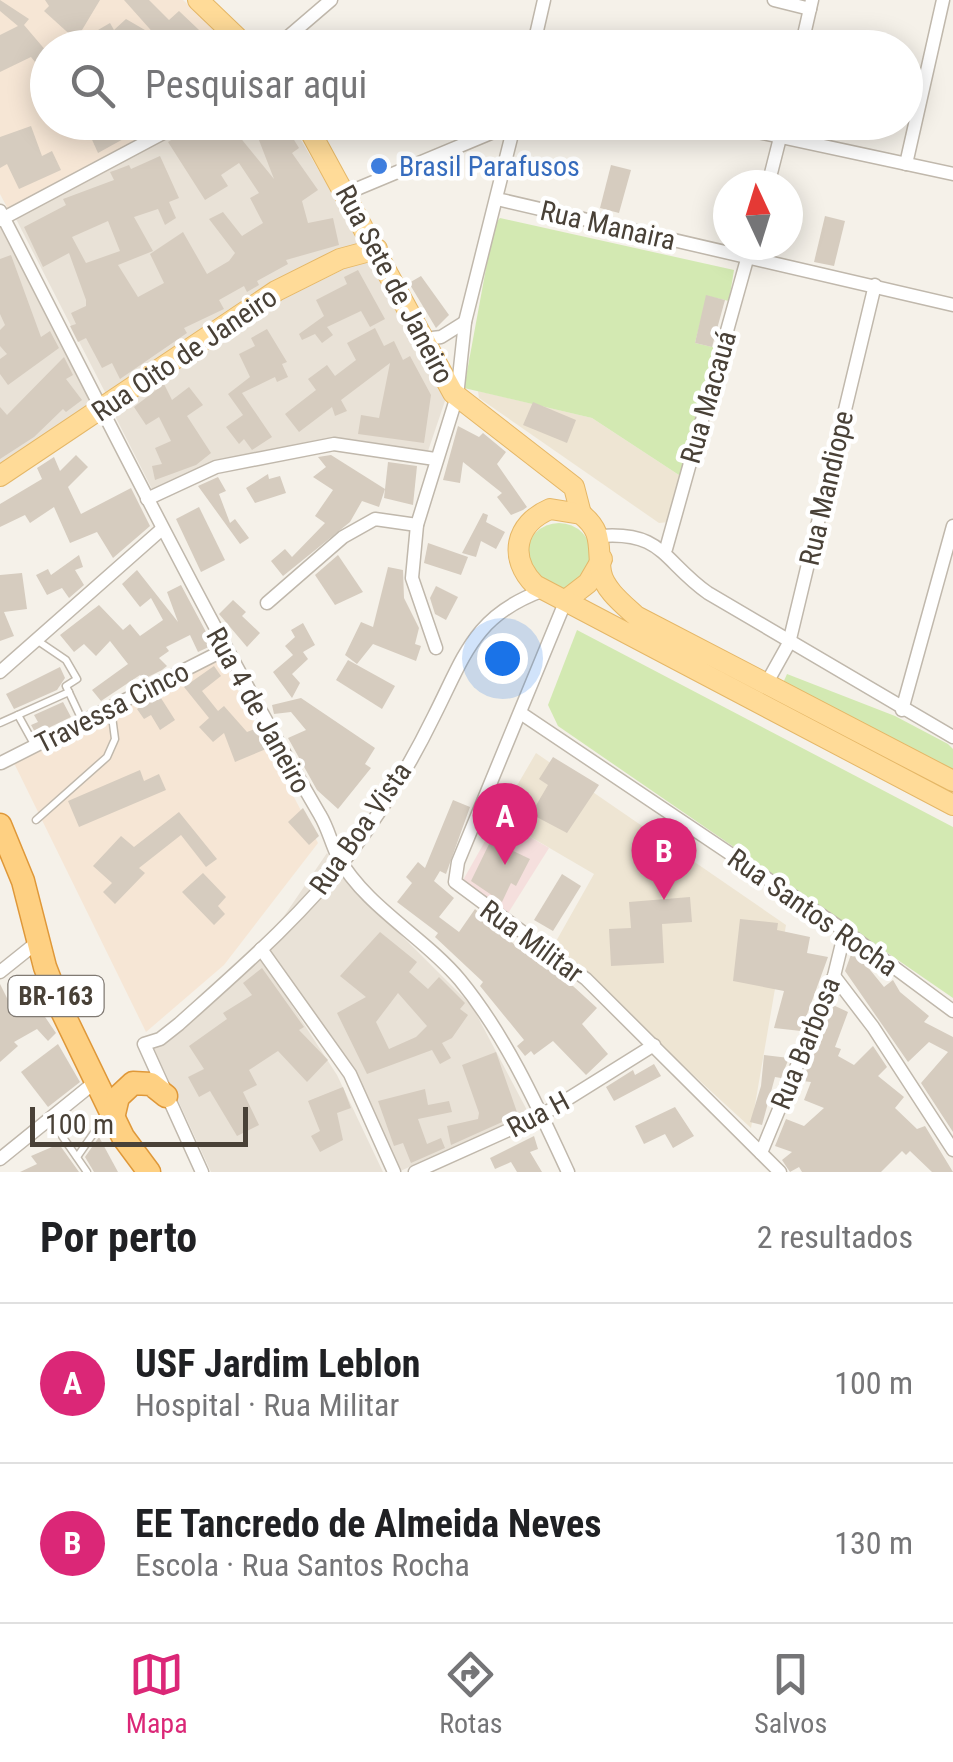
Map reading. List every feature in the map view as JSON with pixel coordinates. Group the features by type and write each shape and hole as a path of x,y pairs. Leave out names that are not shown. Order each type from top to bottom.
{"highway":[{"name":"BR-163","path":"0,824 23,881 48,977 95,1082 141,1167"},
{"path":"112,1114 118,1098 133,1084 151,1084 166,1096"}],"main road":[{"path":"198,0 229,30"},
{"name":"Rua Sete de Janeiro","path":"316,140 457,396 574,487 581,514"},
{"name":"Rua Oito de Janeiro","path":"0,476 276,291 340,259 377,249"},
{"path":"953,782 636,616 608,588 602,575 600,536 581,514 550,509 537,514 520,536 519,563 525,576 544,590 953,805"},
{"path":"566,600 588,582 602,558"}],"street":[{"path":"296,30 331,0"},
{"path":"536,30 544,0"},
{"path":"774,0 811,4 806,30"},
{"path":"923,89 943,0"},
{"path":"1,217 149,140"},
{"path":"347,193 472,140"},
{"path":"436,648 412,578 416,525 457,396 465,322 511,140"},
{"path":"772,170 780,140"},
{"path":"795,140 953,174"},
{"path":"906,164 911,140"},
{"name":"Rua Manaira","path":"497,199 713,243"},
{"name":"Rua 4 de Janeiro","path":"1,217 103,407 224,650 321,816 342,862 459,978 542,1115 568,1172"},
{"name":"Rua Macauá","path":"666,549 747,260"},
{"name":"Rua Manaira","path":"783,260 953,305"},
{"name":"Rua Mandiope","path":"765,686 789,642 875,285"},
{"path":"424,339 441,337 465,322"},
{"path":"147,499 216,468 334,444 435,458"},
{"path":"268,602 342,537 375,519 416,525"},
{"path":"902,710 953,526"},
{"path":"0,672 162,530"},
{"path":"600,536 638,536 666,549 689,580 953,737"},
{"name":"Rua Boa Vista","path":"166,1096 144,1044 168,1033 261,949 342,862 402,773 472,638 501,611 544,590"},
{"name":"Rua Militar","path":"566,600 458,862 456,882 586,979 780,1172"},
{"name":"Travessa Cinco","path":"0,764 224,650"},
{"name":"Rua Santos Rocha","path":"522,714 845,931 953,1012"},
{"name":"Rua Barbosa","path":"761,1153 834,976 845,931"},
{"path":"0,972 40,940"},
{"path":"261,949 350,1074 394,1172"},
{"path":"834,976 873,1026 953,1150"},
{"name":"Rua H","path":"415,1172 542,1115 654,1044"},
{"path":"0,1159 95,1082"},
{"path":"166,1096 202,1172"}],"lane":[{"path":"36,640 66,660 77,680 66,686 82,722"},
{"path":"0,723 69,692"},
{"path":"36,820 107,758 115,738 111,707"},
{"path":"18,715 35,746"},
{"path":"77,1156 112,1114"},
{"path":"50,1118 88,1172"}],"shaded area":[{"path":"0,0 183,0 215,30 30,30 30,140 141,140 9,211 0,194"},
{"path":"153,140 301,140 362,244 106,394 16,219"},
{"path":"0,226 96,404 0,466"},
{"path":"369,257 446,398 428,451 343,438 215,462 152,489 113,412 278,301"},
{"path":"478,391 592,418 682,477 669,522 659,523 479,398"},
{"path":"221,658 318,843 224,965 146,1032 13,761"},
{"path":"536,753 786,925 751,1128 588,978 550,952 594,874 498,818"},
{"path":"498,818 549,848 505,918 462,882"},
{"path":"327,853 343,877 472,1006 529,1114 398,1172 349,1062 265,944"},
{"path":"257,952 337,1075 383,1172 211,1172 154,1048"}],"green space":[{"path":"500,218 734,270 729,301 707,296 695,343 717,348 682,477 592,418 464,388 494,225"},
{"path":"559,523 572,525 582,533 590,543 590,569 582,579 572,587 559,589 546,587 536,579 528,569 526,556 528,543 536,533 546,525"},
{"path":"577,630 953,827 953,998 558,726 548,705"},
{"path":"787,674 895,716 948,744 953,749 953,772 783,683"}],"building":[{"path":"0,0 29,19 24,25 30,32 30,57 0,72 0,35 18,26 0,11"},
{"path":"45,0 100,0 82,30 65,30 44,11 49,6"},
{"path":"124,0 149,0 169,20 179,11 199,30 151,30"},
{"path":"126,19 145,30 114,30"},
{"path":"30,126 30,140 36,140 42,156 52,151 61,170 19,189 7,164 0,168 0,137"},
{"path":"92,140 121,140 98,153"},
{"path":"242,140 274,179 259,140 294,140 299,148 292,153 318,190 302,201 308,223 333,218 339,245 286,260 288,264 257,281 259,285 247,292 244,286 219,300 224,309 184,328 187,333 120,379 112,363 102,368 86,338 78,342 70,326 76,324 71,313 86,306 86,300 69,253 43,267 24,227 66,205 63,199 114,180 110,172 129,165 131,169 160,156 179,198 169,202 176,218 165,225 158,209 134,217 153,251 118,265 138,297 164,283 150,254 183,232 207,274 235,253 209,219 223,212 242,236 263,223 250,198 259,193 239,163 221,175 228,186 205,200 168,142","holes":["108,221 120,251 86,263 72,237"]},
{"path":"611,165 631,170 619,213 600,208"},
{"path":"825,216 845,221 834,266 814,262"},
{"path":"11,255 41,337 50,331 59,348 8,385 0,374 0,359 7,354 0,346 0,330 5,325 0,314 0,259"},
{"path":"358,270 385,319 370,327 361,311 327,327 333,335 322,343 315,334 302,340 299,334 324,316 316,300 347,284 344,277"},
{"path":"421,276 449,315 436,328 409,283"},
{"path":"706,295 725,300 712,347 695,343"},
{"path":"375,328 384,346 394,341 403,360 410,356 431,395 424,443 358,434 361,415 379,418 390,363 341,400 347,411 335,416 332,407 299,432 285,414 316,390 308,379 327,365 335,376 356,360 347,343"},
{"path":"267,329 287,362 282,364 288,377 277,382 275,377 242,393 272,437 252,450 244,439 239,444 226,427 243,415 228,394 250,377 239,354 255,346 251,338"},
{"path":"64,357 73,375 66,379 82,400 66,412 63,409 34,437 0,459 0,407 7,415"},
{"path":"164,384 172,400 189,387 203,405 187,416 211,453 196,465 155,480 152,466 162,464 155,448 171,441 159,417 146,425 134,407"},
{"path":"533,402 576,420 567,443 523,425"},
{"path":"458,426 479,437 483,433 506,452 497,464 527,507 511,515 497,497 502,493 463,462 460,483 443,480"},
{"path":"76,455 88,467 68,487 81,514 131,488 150,526 113,558 97,532 70,543 54,507 30,523 25,515 0,527 0,504 42,479 37,468 54,457 60,471"},
{"path":"331,455 385,489 379,507 362,501 350,522 283,576 271,561 285,549 292,557 325,523 315,516 333,490 313,477 326,467 318,457"},
{"path":"388,462 417,466 413,505 384,498"},
{"path":"268,474 269,479 280,476 286,493 255,503 246,488"},
{"path":"218,477 226,491 219,494 230,523 235,519 249,538 240,544 198,486"},
{"path":"199,507 225,560 201,572 176,519"},
{"path":"483,513 488,515 486,522 505,532 496,549 481,541 476,557 462,553"},
{"path":"428,543 468,557 461,575 424,563"},
{"path":"79,555 83,567 75,570 84,585 69,598 62,588 47,595 36,575 48,569 51,575"},
{"path":"338,555 363,592 335,605 315,575"},
{"path":"388,567 403,570 404,598 419,628 415,644 421,646 416,661 373,644 357,664 345,655 361,622 373,627"},
{"path":"137,570 178,622 167,592 181,585 213,645 198,652 190,635 166,647 169,651 159,658 167,666 144,679 140,675 101,701 92,690 128,664 110,641 96,656 84,644 74,652 60,635 99,605 123,630 130,624 140,636 163,620 151,598 140,607 122,584"},
{"path":"22,573 27,609 4,612 14,636 0,641 0,575"},
{"path":"436,586 458,597 446,620 435,614 430,598"},
{"path":"233,600 246,612 242,616 260,633 247,647 219,614"},
{"path":"303,623 315,645 303,652 308,659 292,674 300,683 292,698 273,672 293,655 285,646 295,637 291,630"},
{"path":"348,660 395,686 382,709 336,680"},
{"path":"214,666 221,676 202,691 218,711 224,706 247,732 257,728 266,749 235,762 224,733 213,742 199,727 209,718 184,687"},
{"path":"60,667 65,678 57,690 14,709 6,694"},
{"path":"159,695 175,720 160,730 151,715 144,719 137,709"},
{"path":"301,698 375,748 365,764 371,768 338,809 317,790 288,738 306,730 291,712 274,714 272,705"},
{"path":"63,702 71,717 36,734 31,725 38,722 34,715"},
{"path":"553,757 599,785 567,833 531,814 548,785 539,779"},
{"path":"140,770 144,781 159,774 166,790 79,827 68,801"},
{"path":"453,800 470,807 446,874 440,871 434,881 454,898 439,917 459,932 475,909 517,947 520,944 541,964 544,960 549,964 597,1008 582,1024 608,1054 586,1075 553,1041 534,1055 531,1051 525,1056 517,1046 524,1040 480,986 483,982 435,937 438,933 397,902 412,883 406,877 418,862 425,868"},
{"path":"303,808 319,836 309,845 288,822"},
{"path":"179,812 217,859 206,867 181,835 139,868 145,873 115,904 103,892 112,883 93,866 121,836 134,847"},
{"path":"493,836 503,841 501,845 530,859 516,886 511,883 502,902 471,881"},
{"path":"203,873 226,897 218,906 225,914 214,925 182,892"},
{"path":"562,874 581,886 553,931 534,920"},
{"path":"690,897 692,922 662,924 664,963 611,966 609,929 631,928 629,902"},
{"path":"740,919 778,923 777,930 810,937 807,953 828,957 801,1031 774,1028 784,991 733,981"},
{"path":"380,932 417,962 409,972 428,989 439,977 465,1003 460,1009 468,1015 452,1038 442,1043 451,1058 440,1064 432,1050 367,1074 337,1013 366,997 340,976","holes":["398,993 427,1026 416,1037 389,1049 376,1022"]},
{"path":"853,949 884,987 893,980 900,992 929,1016 924,1022 953,1037 953,1132 921,1083 948,1052 929,1042 908,1062 845,971"},
{"path":"262,968 304,1027 299,1030 328,1060 307,1082 278,1051 249,1070 257,1085 243,1092 259,1125 237,1136 210,1091 199,1097 188,1077 204,1069 189,1046 227,1019 223,1013 252,995 243,983"},
{"path":"0,984 8,1000 36,985 47,1013 43,1014 56,1033 48,1041 37,1029 14,1042 18,1046 0,1062"},
{"path":"833,1005 848,1012 835,1047 841,1049 838,1056 854,1065 873,1046 887,1067 878,1076 904,1097 895,1108 917,1129 925,1126 953,1172 932,1172 910,1151 906,1155 902,1151 881,1172 802,1172 799,1167 790,1172 782,1160 792,1152 775,1146 786,1119 804,1126 824,1108 804,1100 811,1082 802,1081"},
{"path":"58,1044 80,1082 48,1107 21,1072"},
{"path":"496,1052 518,1115 451,1145 447,1126 478,1119 479,1113 462,1065"},
{"path":"764,1055 789,1058 781,1078 775,1077 762,1125 750,1122 761,1086"},
{"path":"654,1064 661,1076 614,1101 606,1087 633,1070 635,1075"},
{"path":"343,1087 351,1108 337,1113 343,1140 320,1152 311,1136 320,1131 308,1101"},
{"path":"425,1089 428,1105 449,1101 452,1112 418,1119 427,1144 441,1138 445,1148 411,1163 403,1143 394,1146 378,1101"},
{"path":"675,1107 694,1136 673,1148 665,1134 644,1144 635,1126"},
{"path":"534,1136 538,1149 530,1152 542,1172 517,1172 511,1162 495,1169 490,1158"},
{"path":"99,1137 118,1172 94,1172 85,1157"},
{"path":"59,1144 79,1172 20,1172 37,1164 31,1156"}],"place":[{"name":"Brasil Parafusos","path":"379,166"},
{"name":"USF Jardim Leblon","path":"505,865"},
{"name":"EE Tancredo de Almeida Neves","path":"664,900"}]}
